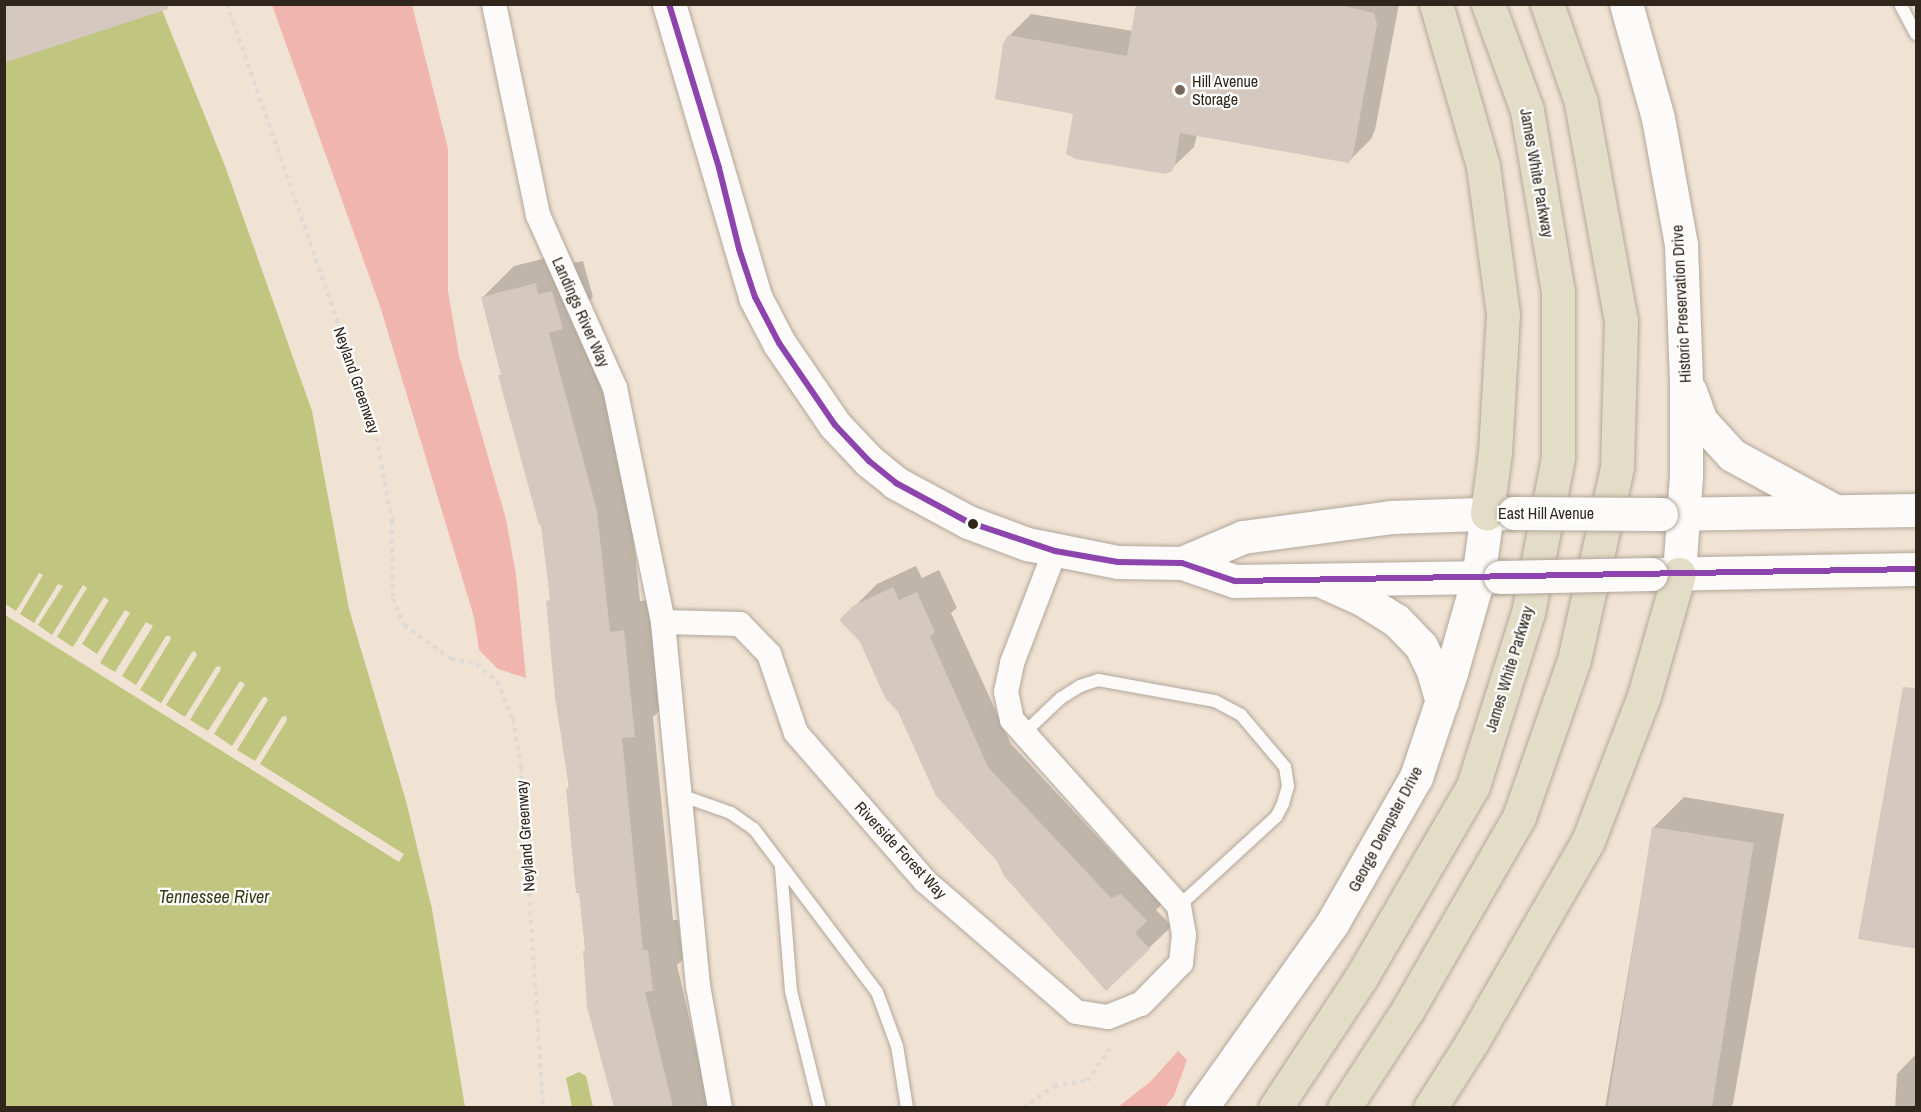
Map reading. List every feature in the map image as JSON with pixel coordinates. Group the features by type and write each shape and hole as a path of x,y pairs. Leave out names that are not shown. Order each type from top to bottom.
{"highway":[{"path":"1437,4 1483,166 1503,314 1495,452 1500,513"},
{"name":"James White Parkway","path":"1275,1107 1362,976 1473,786 1528,613 1558,457 1558,292 1527,110 1488,4"},
{"path":"1344,1107 1407,1011 1519,817 1574,660 1617,467 1621,321 1581,102 1547,4"},
{"path":"1430,1107 1472,1042 1588,841 1644,696 1665,574"}],"main road":[{"name":"East Hill Avenue","path":"669,4 720,168 739,249 755,297 779,343 835,425 869,461 896,483 969,522 1055,551 1118,562 1182,563 1235,581 1917,569"},
{"name":"Historic Preservation Drive","path":"1626,4 1658,118 1681,245 1686,381 1665,574"},
{"path":"1686,381 1701,420 1732,455 1835,511"},
{"name":"East Hill Avenue","path":"1182,563 1243,537 1390,517 1500,513 1917,510"},
{"name":"George Dempster Drive","path":"1201,1107 1333,922 1416,777 1489,577 1500,513"},
{"path":"1319,580 1362,599 1396,620 1421,646 1433,671 1442,702"}],"street":[{"name":"Landings River Way","path":"494,4 538,215 615,388 663,622"},
{"path":"1055,551 1012,663 1005,693 1012,720 1179,906"},
{"path":"663,622 698,986 720,1107"},
{"name":"Riverside Forest Way","path":"663,622 740,624 769,654 796,734 926,881 1076,1012 1108,1017 1141,1004 1181,963 1185,935 1179,906"}],"lane":[{"path":"1900,4 1917,34"},
{"path":"1024,733 1061,698 1080,686 1098,680 1215,701 1241,715 1285,767 1288,786 1286,795 1276,816 1179,906"},
{"path":"680,795 731,813 754,829 877,992 897,1046 907,1107"},
{"path":"781,865 791,991 820,1107"}],"path":[{"name":"Neyland Greenway","path":"226,4 375,429 392,521 393,598 404,626 451,659 476,664 497,681 513,719 520,767 543,1107"},
{"path":"1023,1107 1054,1086 1087,1081 1110,1052 1125,1010"}],"shaded area":[{"path":"272,5 412,5 448,149 448,291 459,356 506,519 516,575 526,678 498,669 479,650 474,617 380,306"},
{"path":"1178,1051 1187,1060 1174,1096 1165,1107 1118,1107 1151,1081"}],"water":[{"name":"Tennessee River","path":"5,5 160,5 225,166 312,411 349,609 406,801 432,909 465,1107 5,1108"},
{"path":"579,1072 586,1076 593,1107 572,1107 566,1078"}],"pier":[{"path":"39,573 43,575 20,614 34,623 58,584 63,586 38,625 52,635 83,585 87,588 57,637 73,647 104,597 109,600 82,644 97,654 125,610 130,613 100,663 115,672 146,622 153,626 122,676 136,685 166,636 170,636 171,639 140,690 161,703 192,652 195,651 197,655 166,705 185,717 216,667 220,666 221,669 190,720 208,731 240,681 245,684 214,734 232,746 263,697 266,697 268,700 237,750 255,761 282,717 286,716 287,720 260,764 404,854 399,862 5,615 5,604 16,611"}],"building":[{"path":"4,4 167,4 168,9 4,63"},
{"name":"Hill Avenue Storage","path":"1136,4 1337,4 1374,13 1377,24 1353,154 1349,163 1180,133 1175,165 1172,171 1166,174 1076,159 1066,154 1073,114 995,99 1003,44 1008,35 1127,56"},
{"path":"536,283 538,294 552,291 563,329 549,333 597,511 610,632 624,630 635,737 622,738 643,950 648,950 653,991 645,992 673,1107 614,1107 587,1007 583,951 585,950 579,893 576,893 566,789 569,788 555,697 546,601 550,600 541,525 539,525 498,375 501,375 481,297"},
{"path":"893,587 899,600 917,592 935,632 930,637 988,767 1111,898 1121,894 1147,921 1135,933 1150,949 1106,991 1004,876 997,861 936,796 898,712 885,698 860,642 839,620 853,606"},
{"path":"1903,687 1917,688 1917,949 1858,939"},
{"path":"1652,827 1754,843 1712,1108 1608,1108"}],"transit line":[{"path":"669,4 719,168 739,249 755,297 779,343 835,425 869,461 896,483 968,522 1055,551 1118,562 1182,563 1235,581 1916,569"}],"place":[{"name":"Hill Avenue Storage","path":"1180,90"}]}
